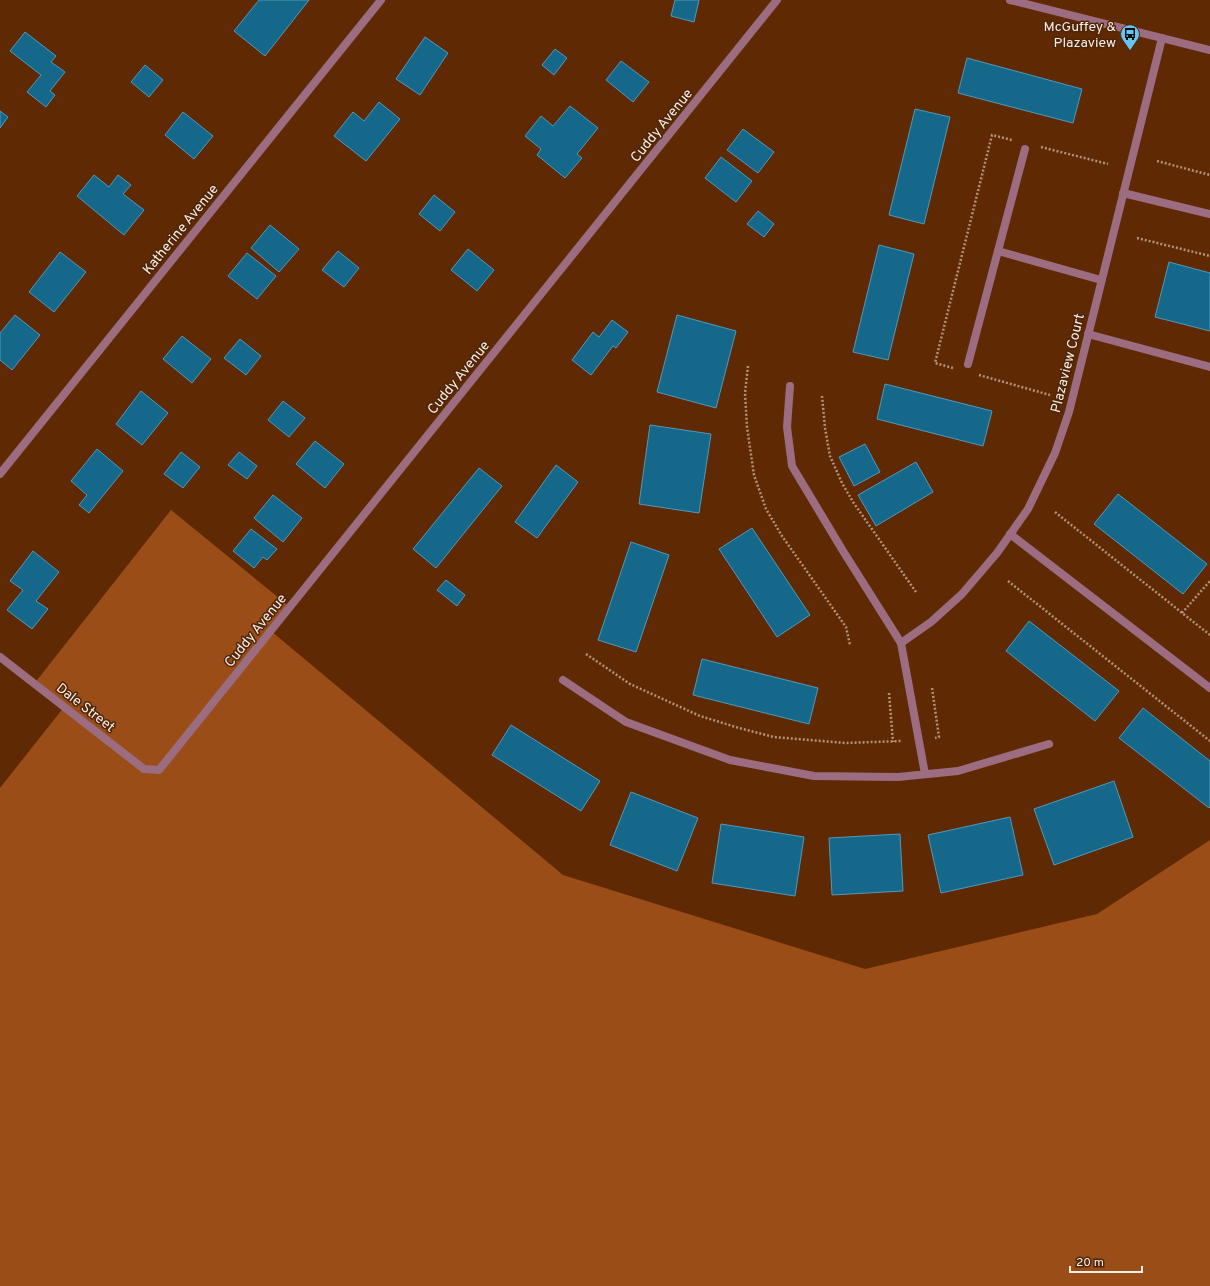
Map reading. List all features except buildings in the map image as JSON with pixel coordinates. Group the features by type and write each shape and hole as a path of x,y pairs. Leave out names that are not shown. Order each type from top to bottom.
{"street":[{"name":"Katherine Avenue","path":"0,474 381,0"},
{"name":"Cuddy Avenue","path":"159,770 777,0"},
{"path":"1010,0 1210,50"},
{"name":"Plazaview Court","path":"901,643 931,622 962,594 997,553 1028,508 1055,453 1069,412 1162,38"},
{"path":"968,364 1025,149"},
{"path":"1123,193 1210,214"},
{"path":"998,251 1101,280"},
{"path":"1088,334 1210,367"},
{"path":"790,386 787,427 792,466 901,643 925,774"},
{"path":"1010,534 1210,688"},
{"name":"Dale Street","path":"0,657 144,769 159,770"},
{"path":"563,680 626,722 730,760 814,776 898,777 958,771 1049,744"}],"path":[{"path":"1157,161 1210,174"},
{"path":"1137,238 1210,256"},
{"path":"748,366 746,393 747,427 754,475 766,509 782,536 846,627 850,645"},
{"path":"822,396 825,428 830,456 842,483 853,502 916,592"},
{"path":"1055,512 1210,635"},
{"path":"1008,581 1210,741"},
{"path":"1182,613 1210,581"},
{"path":"586,654 636,686 700,716 774,737 846,743 893,742 939,737 932,688"},
{"path":"889,693 893,742"}],"shaded area":[{"path":"171,510 290,607 271,631 563,875 865,969 1097,914 1210,840 1210,1286 0,1286 0,788 64,707 34,684"}],"place":[{"name":"McGuffey & Plazaview","path":"1130,51"}]}
